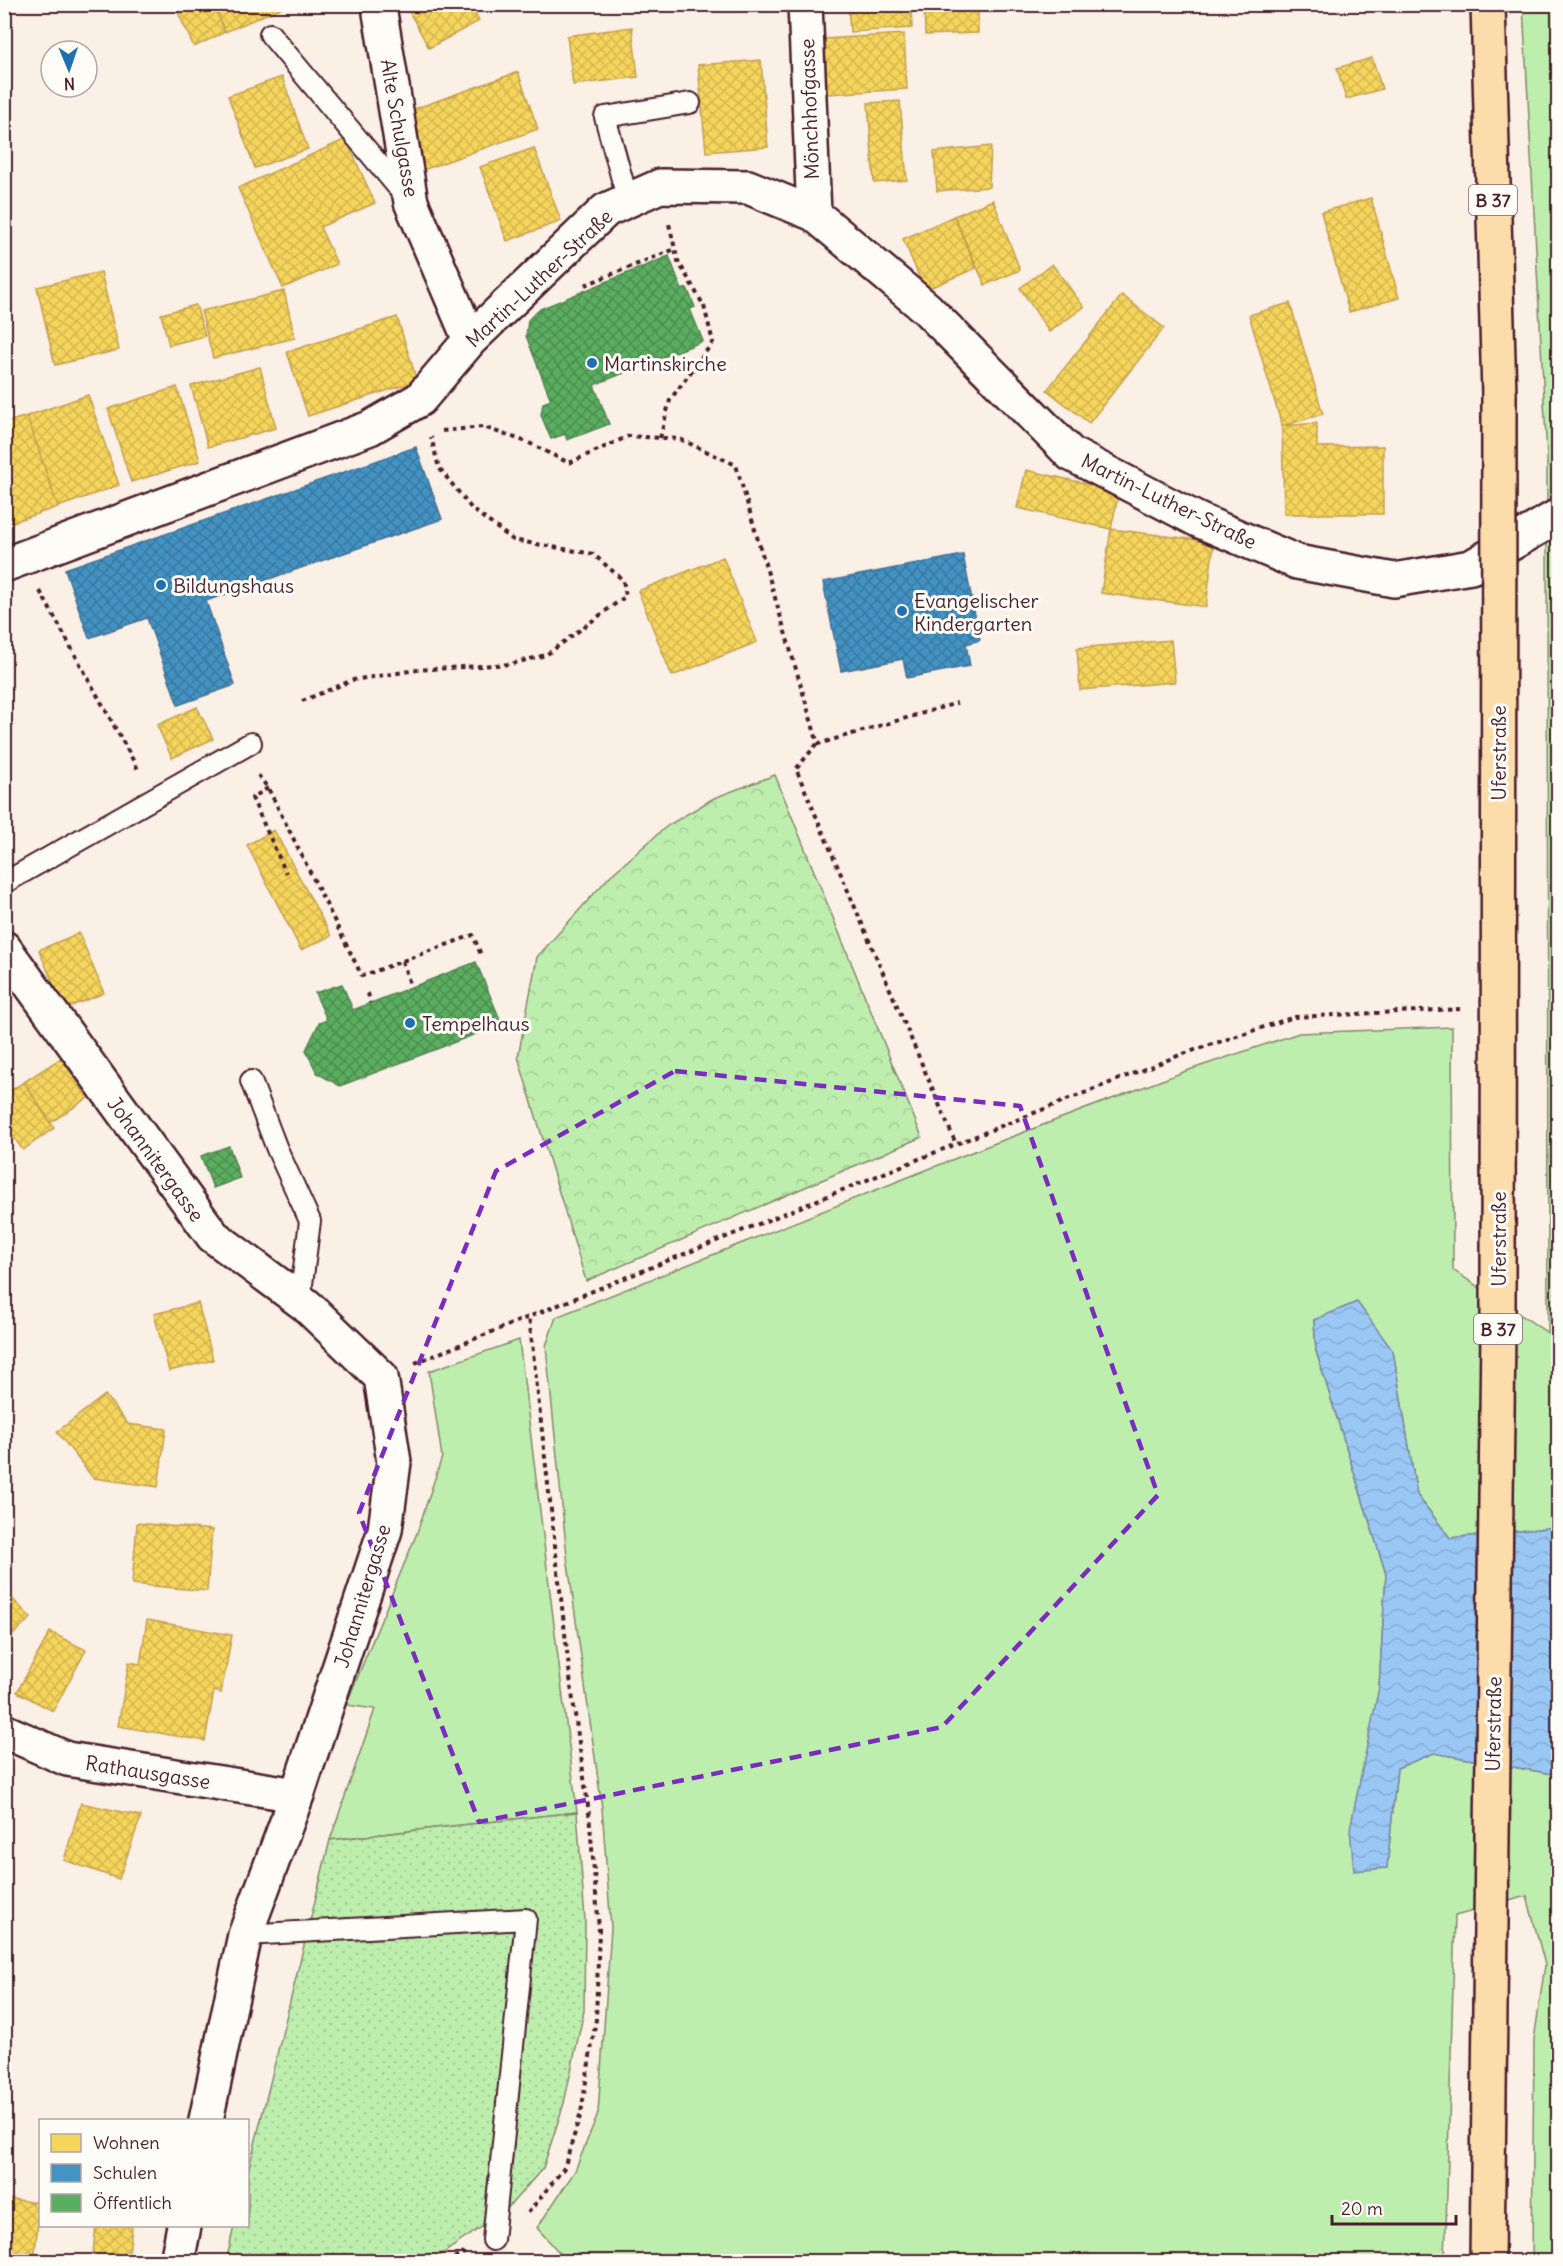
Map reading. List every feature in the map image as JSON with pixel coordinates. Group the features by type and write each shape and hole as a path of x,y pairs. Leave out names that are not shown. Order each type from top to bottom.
{"main road":[{"name":"Uferstraße","path":"1487,2262 1498,1330 1498,396 1488,4"}],"street":[{"name":"Mönchhofgasse","path":"805,4 814,214"},
{"name":"Alte Schulgasse","path":"380,12 411,202 470,340"},
{"name":"Martin-Luther-Straße","path":"13,562 370,428 420,399 470,340 606,210 660,186 748,187 814,214 926,308 1071,453 1198,520 1297,562 1394,580 1471,567 1558,516"},
{"name":"Johannitergasse","path":"4,948 213,1236 300,1300 381,1377 394,1462 385,1530 297,1795 245,1935 206,2119"},
{"name":"Rathausgasse","path":"4,1731 67,1759 297,1795"},
{"path":"177,2262 184,2227"}],"lane":[{"path":"270,34 411,202"},
{"path":"628,201 605,117 690,103"},
{"path":"4,883 250,743"},
{"path":"251,1082 276,1149 310,1221 300,1300"},
{"path":"245,1935 526,1919 493,2240"}],"path":[{"path":"1558,4 1558,14"},
{"path":"660,186 678,261 704,306 713,342 670,400 660,438"},
{"path":"302,701 353,680 417,670 511,664 546,655 626,596 623,580 593,554 513,540 472,509 439,468 429,432 483,428 527,442 569,463 629,436 680,439 736,465 818,744"},
{"path":"13,562 153,798"},
{"path":"956,1144 796,769 818,744 957,703"},
{"path":"285,873 252,798 268,788 362,976 473,935 481,955"},
{"path":"402,962 411,987"},
{"path":"368,993 370,1003"},
{"path":"381,1377 1180,1055 1294,1017 1465,1009"},
{"path":"446,2262 493,2240 519,2224 564,2168 581,2113 596,2019 599,1929 589,1813 571,1686 529,1317"}],"highlighted area":[{"path":"675,1071 1020,1106 1158,1495 942,1727 479,1822 359,1513 496,1171"}],"green space":[{"path":"1523,5 1558,5 1558,1527 1450,1538 1417,1495 1393,1351 1314,1320 1316,1351 1386,1574 1379,1687 1387,1867 1397,1768 1434,1753 1558,1775 1558,2261 1532,2261 1534,2040 1545,1965 1527,1896 1455,1916 1445,2261 568,2262 537,2228 575,2171 598,2113 611,1928 602,1808 567,1556 546,1346 556,1317 969,1153 1186,1071 1299,1033 1452,1027 1453,1270 1548,1333 1547,457"},
{"path":"775,775 922,1137 586,1281 518,1057 537,957 610,876 667,826 714,798"},
{"path":"519,1340 577,1812 330,1840 375,1709 346,1705 417,1533 442,1457 429,1371"},
{"path":"577,1812 585,1920 584,2011 564,2103 543,2168 505,2211 439,2256 414,2262 226,2262 234,2227 249,2227 249,2168 330,1840"}],"water":[{"path":"1357,1302 1393,1351 1417,1495 1450,1538 1558,1527 1558,1775 1434,1753 1397,1768 1387,1868 1354,1871 1350,1829 1379,1687 1386,1574 1316,1351 1314,1320"}],"building: Wohnen":[{"path":"174,4 213,4 225,32 194,47"},
{"path":"213,4 281,4 283,7 225,32"},
{"path":"405,4 470,4 479,21 429,48"},
{"path":"848,4 911,4 912,28 850,32"},
{"path":"924,4 978,4 978,33 925,35"},
{"path":"632,27 638,77 573,85 567,36"},
{"path":"904,34 907,89 827,94 824,39"},
{"path":"1372,58 1382,89 1346,99 1337,68"},
{"path":"761,60 768,147 706,152 698,65"},
{"path":"518,72 538,129 423,170 403,113"},
{"path":"282,77 308,149 255,168 228,96"},
{"path":"900,101 907,180 874,183 868,103"},
{"path":"346,139 375,203 320,227 337,264 283,288 238,188"},
{"path":"991,146 989,187 937,191 934,152"},
{"path":"534,148 561,221 507,241 480,167"},
{"path":"1371,198 1399,298 1349,312 1321,212"},
{"path":"993,200 1020,270 985,285 954,216"},
{"path":"954,216 976,268 925,290 903,239"},
{"path":"1052,264 1084,307 1049,332 1020,288"},
{"path":"101,272 119,350 55,365 37,287"},
{"path":"284,291 295,338 213,358 201,311"},
{"path":"1122,295 1164,328 1089,423 1047,390"},
{"path":"1290,303 1323,414 1282,426 1249,315"},
{"path":"196,305 205,336 169,345 161,314"},
{"path":"397,317 417,381 308,416 287,352"},
{"path":"260,367 276,428 208,447 191,386"},
{"path":"177,387 200,461 131,482 108,409"},
{"path":"88,395 119,485 58,507 27,416"},
{"path":"27,416 58,507 4,525 4,423"},
{"path":"1317,423 1317,447 1383,446 1383,514 1284,514 1282,426"},
{"path":"1026,470 1119,491 1111,529 1017,508"},
{"path":"1111,529 1214,542 1206,607 1101,593"},
{"path":"723,557 757,642 672,676 638,591"},
{"path":"1171,640 1175,682 1080,690 1077,648"},
{"path":"197,707 213,739 172,758 157,725"},
{"path":"274,830 331,936 301,950 247,845"},
{"path":"79,933 104,993 64,1009 39,950"},
{"path":"61,1058 88,1098 50,1123 24,1082"},
{"path":"24,1082 54,1128 23,1150 4,1124 4,1095"},
{"path":"198,1303 213,1360 169,1371 154,1314"},
{"path":"105,1395 128,1424 166,1429 158,1487 93,1478 57,1432"},
{"path":"137,1523 212,1530 207,1591 132,1584"},
{"path":"4,1590 31,1618 4,1643"},
{"path":"147,1620 232,1635 221,1693 214,1691 205,1741 118,1726 129,1662 140,1664"},
{"path":"50,1632 86,1650 53,1711 17,1692"},
{"path":"81,1803 141,1816 119,1879 64,1860"},
{"path":"10,2199 39,2203 34,2262 4,2262"},
{"path":"96,2227 132,2227 128,2262 92,2262"}],"building: Schulen":[{"name":"Bildungshaus","path":"416,447 442,519 206,601 235,685 178,705 147,618 89,638 65,569"},
{"name":"Evangelischer Kindergarten","path":"963,555 980,640 966,644 970,666 907,678 903,659 841,671 823,582"}],"building: Öffentlich":[{"name":"Martinskirche","path":"669,256 682,290 687,288 695,307 690,309 703,341 594,385 609,424 567,440 565,434 551,439 541,415 543,403 551,400 526,336 528,320 538,310"},
{"name":"Tempelhaus","path":"476,962 502,1024 340,1086 317,1073 306,1050 319,1023 327,1020 315,993 342,984 353,1010"},
{"path":"229,1146 240,1178 213,1188 201,1156"}],"place":[{"name":"Martinskirche","path":"592,363"},
{"name":"Bildungshaus","path":"161,585"},
{"name":"Evangelischer Kindergarten","path":"902,611"},
{"name":"Tempelhaus","path":"410,1023"}]}
